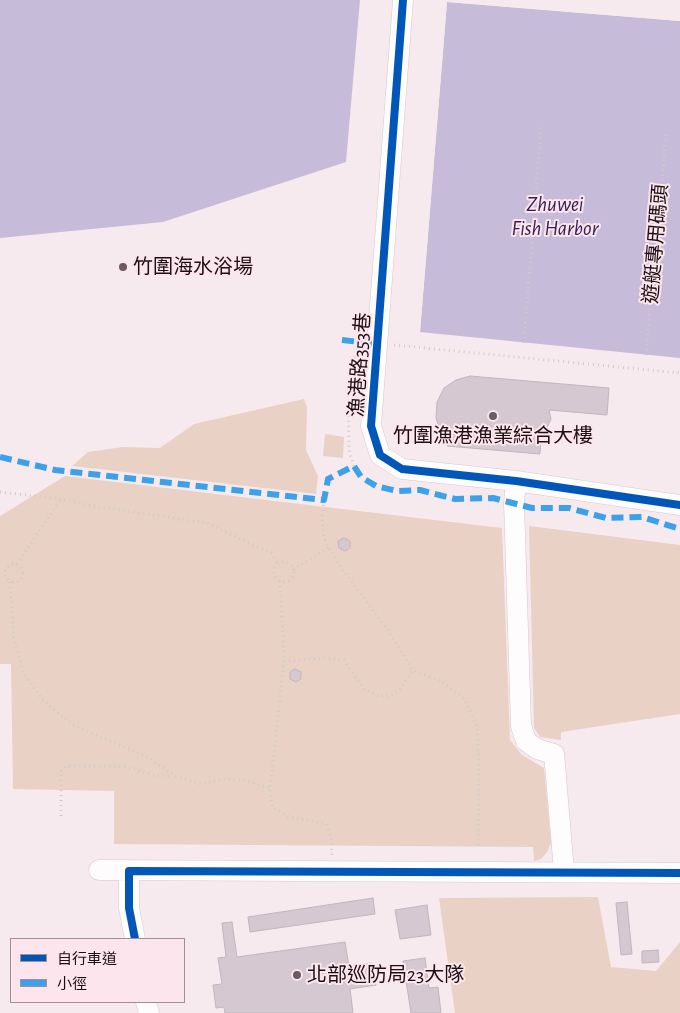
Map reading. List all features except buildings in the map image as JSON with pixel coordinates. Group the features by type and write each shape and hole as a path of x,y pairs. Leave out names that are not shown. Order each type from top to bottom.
{"street":[{"name":"漁港路353巷","path":"402,0 371,426 380,455 402,468 516,481 680,505"},
{"path":"516,481 514,503 521,726 526,741 538,749 554,754 564,871"},
{"path":"99,870 680,873"},
{"path":"129,871 130,908 135,938"}],"path":[{"path":"524,342 541,124"},
{"path":"377,344 680,372"},
{"path":"0,492 61,498 93,506 207,523 271,553 278,564"},
{"path":"61,498 17,564 8,566 4,572 10,582 14,639 24,674 43,700 74,726 146,756 175,776"},
{"path":"324,500 322,520 324,538 329,548 413,670 442,682 465,700 477,726 479,772 478,848"},
{"path":"293,569 329,548"},
{"path":"278,564 287,563 293,569 294,575 290,580 280,581"},
{"path":"10,582 19,581 23,576 22,568 17,564"},
{"path":"278,564 274,573 280,581 284,661 270,788 272,807 289,818 326,824 331,838 333,871"},
{"path":"284,661 326,658 344,660 365,690 378,696 390,696 400,689 413,670"},
{"path":"61,816 60,771 66,766 132,768 156,776 175,776 201,784 224,779 244,780 270,788"}],"shaded area":[{"path":"304,399 307,408 306,450 318,476 316,494 72,466 88,452 123,447 160,448 194,424"},
{"path":"325,434 344,437 343,458 323,456"},
{"path":"65,476 502,528 510,740 522,755 544,768 551,843 547,852 541,859 534,861 533,847 114,844 114,791 13,789 11,664 0,664 0,516"},
{"path":"529,526 680,545 680,714 561,732 561,740 540,737 534,728"},
{"path":"598,897 611,967 656,971 680,942 680,1013 455,1013 439,898"}],"water":[{"path":"0,0 360,0 346,162 163,222 0,238"},
{"name":"Zhuwei Fish Harbor","path":"447,2 680,21 680,358 420,332"}],"pier":[{"path":"445,0 680,18 680,21 447,2 420,332 418,332"}],"marked path":[{"path":"342,340 377,344"},
{"path":"0,457 55,470 324,500 328,479 354,466 361,477 376,486 397,491 420,490 455,499 493,498 532,508 569,508 606,518 642,517 680,529"}],"cycle path":[{"path":"403,0 371,426 380,455 402,469 516,481 680,505"},
{"path":"135,938 129,908 129,871 680,873"}],"place":[{"name":"竹圍海水浴場","path":"123,267"},
{"name":"竹圍漁港漁業綜合大樓","path":"493,416"},
{"name":"北部巡防局23大隊","path":"297,975"}]}
